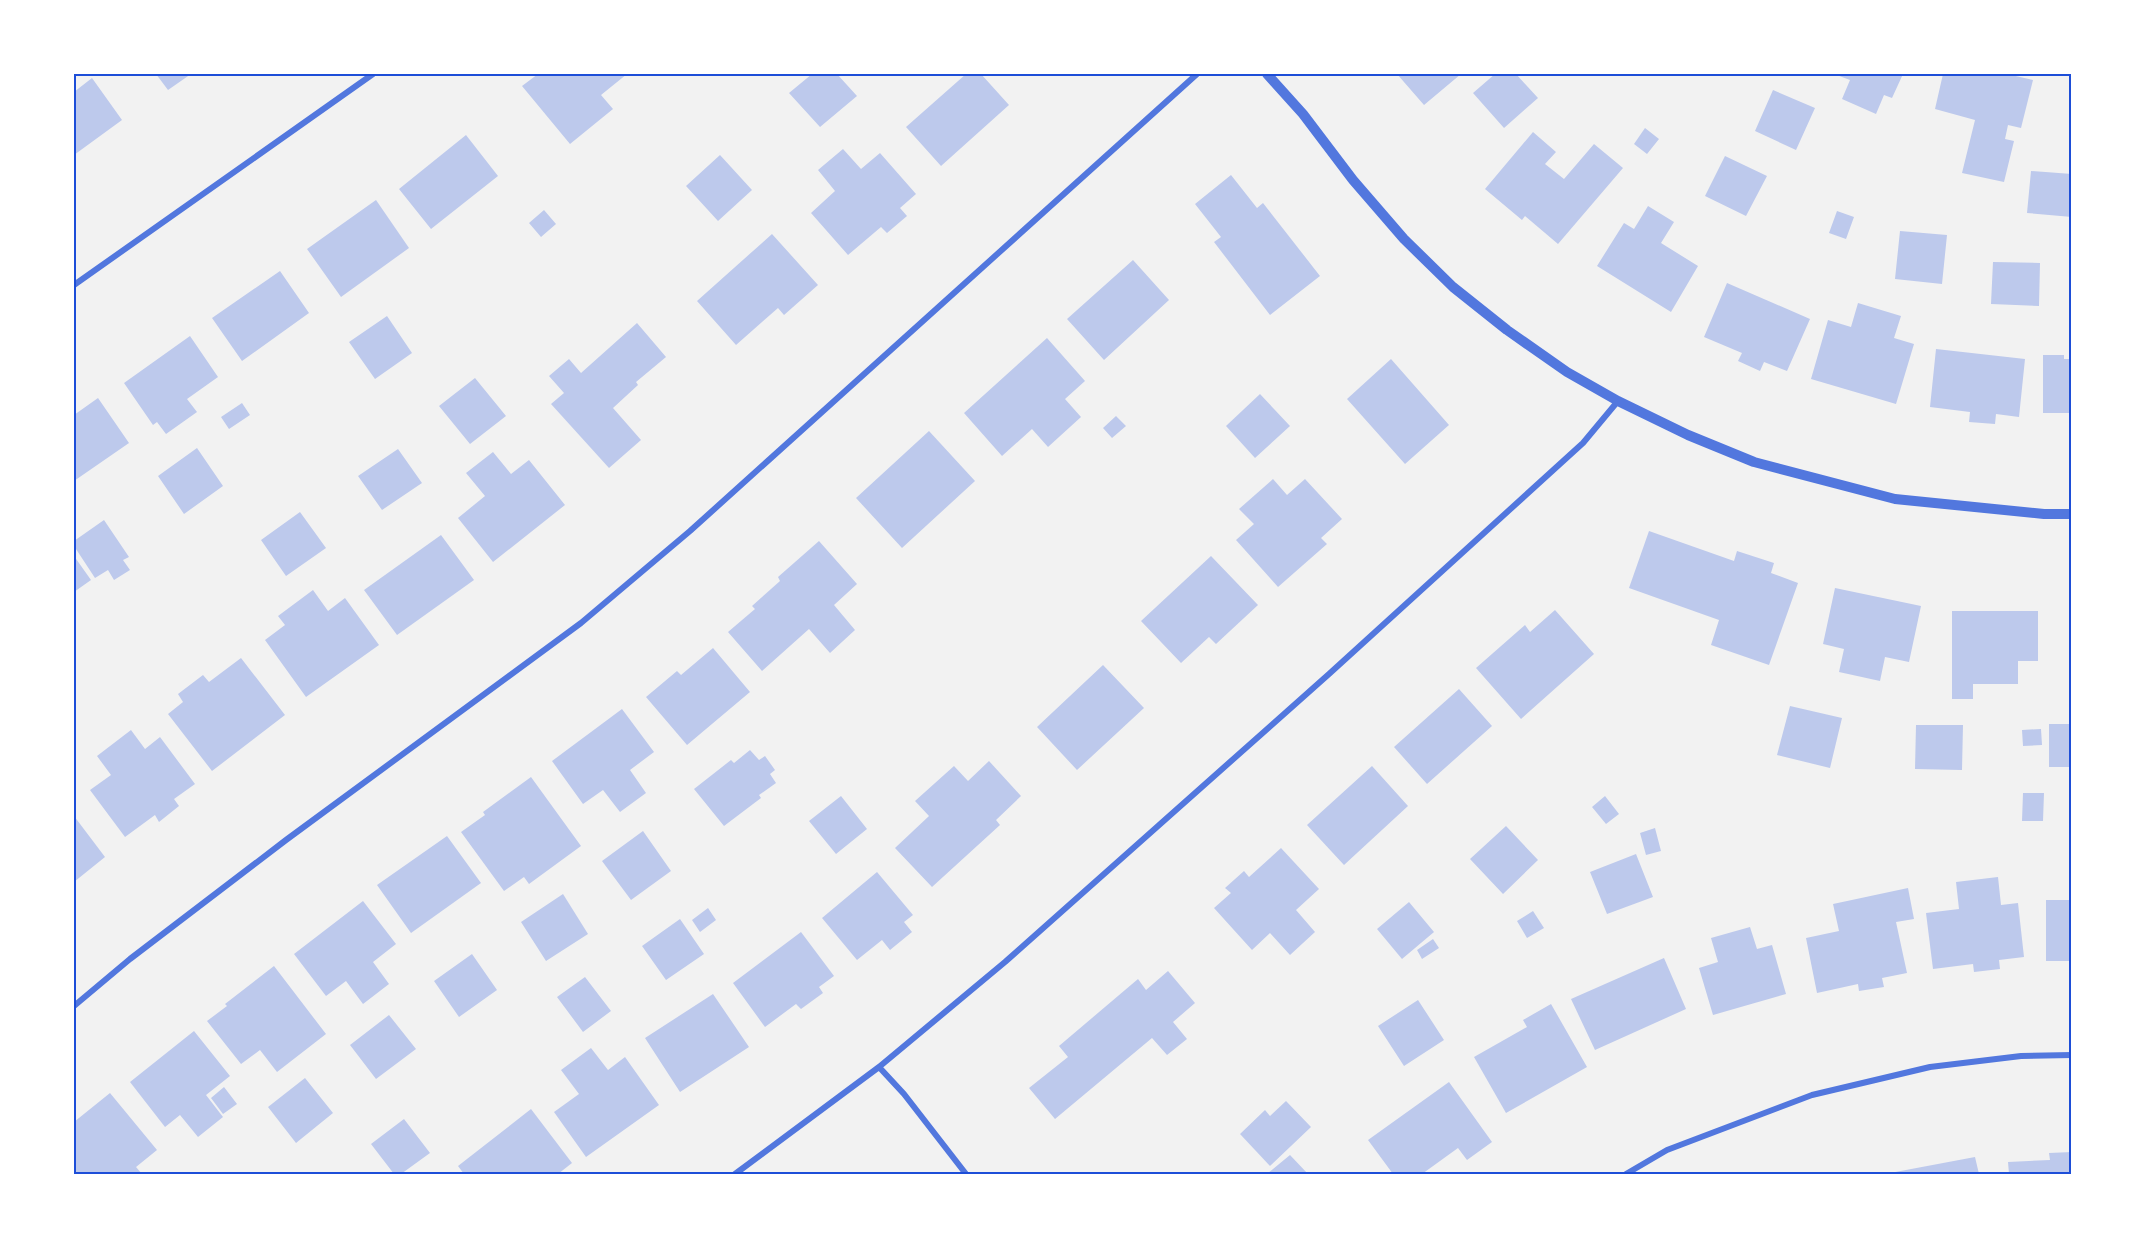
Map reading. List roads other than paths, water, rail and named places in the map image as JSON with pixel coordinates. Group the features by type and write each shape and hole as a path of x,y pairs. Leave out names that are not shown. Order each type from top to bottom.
{"street":[{"path":"74,285 373,74"},
{"path":"74,1006 130,959 286,840 581,623 690,531 1197,74"},
{"path":"1267,74 1303,114 1353,180 1404,239 1453,287 1507,330 1567,372 1618,401 1688,435 1754,462 1895,499 2044,514 2072,514"},
{"path":"735,1174 879,1067 1005,962 1329,674 1583,443 1618,401"},
{"path":"1626,1174 1667,1150 1812,1095 1930,1067 2021,1056 2072,1055"},
{"path":"879,1067 904,1094 966,1174"}]}
